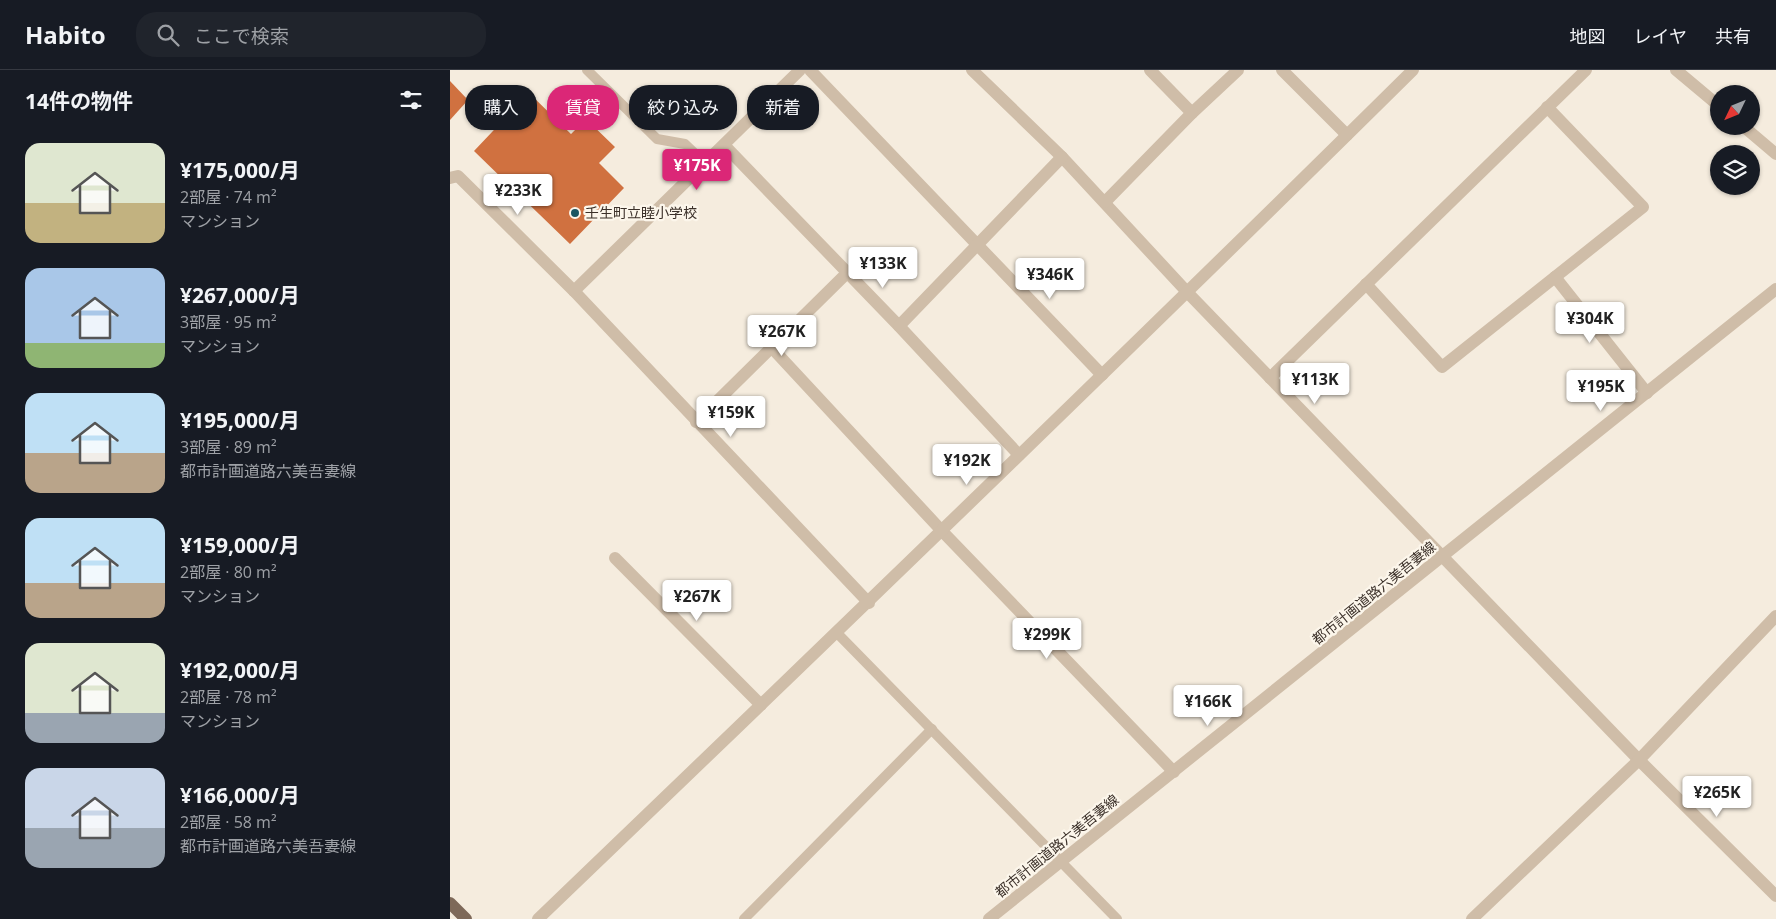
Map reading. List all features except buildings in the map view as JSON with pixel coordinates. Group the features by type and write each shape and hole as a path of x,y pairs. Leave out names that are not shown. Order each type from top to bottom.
{"main road":[{"path":"451,906 466,919"}],"street":[{"path":"574,291 800,70"},
{"path":"810,70 1102,375"},
{"path":"972,70 1062,157 1188,293 1638,760 1776,896"},
{"path":"1150,70 1192,113"},
{"path":"1104,202 1192,113 1238,70"},
{"path":"1282,70 1347,135"},
{"path":"538,919 1188,293 1413,70"},
{"path":"1270,378 1586,70"},
{"path":"1676,70 1710,98"},
{"path":"1366,284 1442,367 1643,207 1548,107"},
{"path":"1754,135 1776,154"},
{"path":"724,145 899,326 1019,455"},
{"path":"899,326 1062,157"},
{"path":"450,178 458,176 574,291 696,422 869,602"},
{"path":"696,422 847,272"},
{"path":"1555,277 1647,393"},
{"name":"都市計画道路六美吾妻線","path":"989,919 1776,289"},
{"path":"772,348 941,530 1174,772"},
{"path":"615,558 761,706"},
{"path":"1472,919 1638,760 1776,617"}],"lane":[{"path":"587,70 658,139 685,144 706,164"},
{"path":"837,633 1117,919"},
{"path":"744,919 932,729"}],"place":[{"name":"壬生町立睦小学校","path":"575,213"}]}
